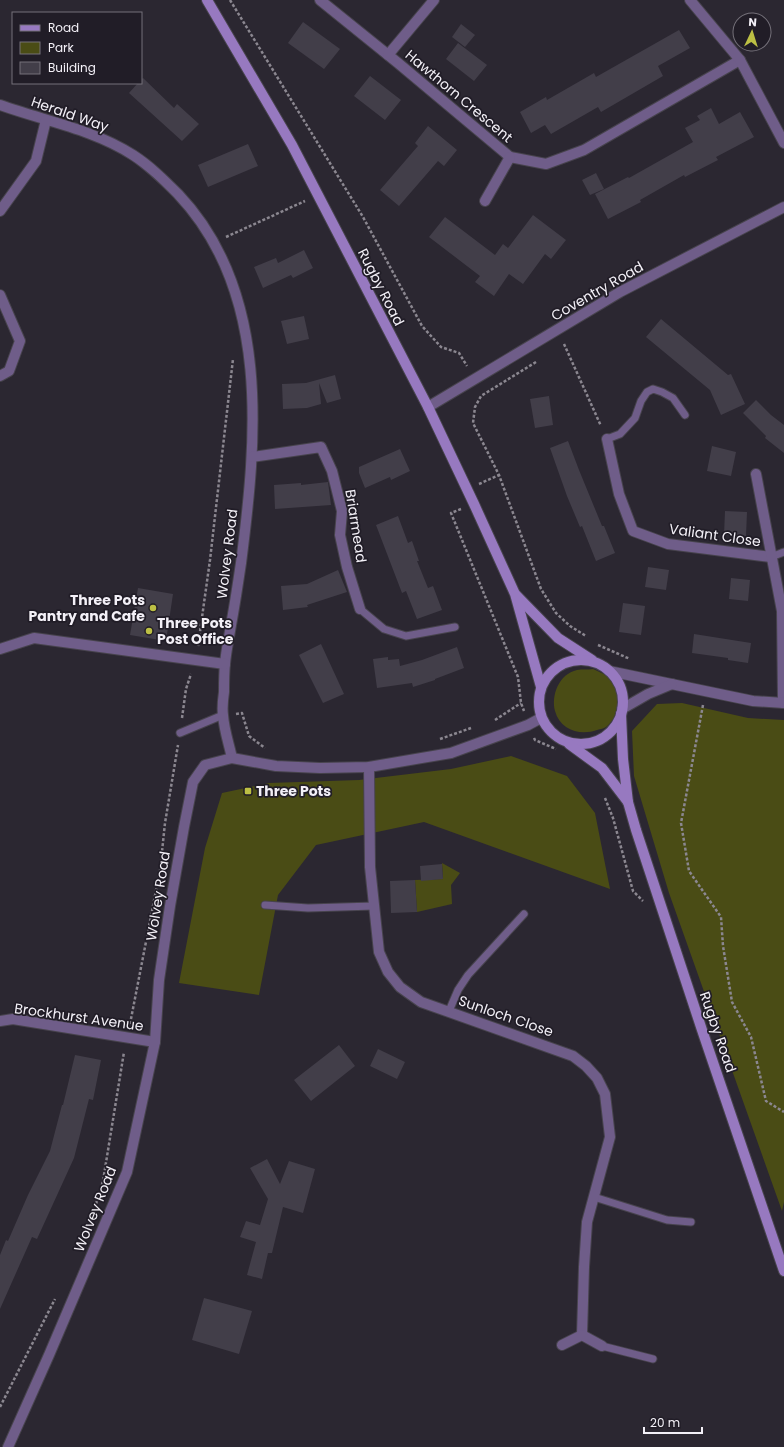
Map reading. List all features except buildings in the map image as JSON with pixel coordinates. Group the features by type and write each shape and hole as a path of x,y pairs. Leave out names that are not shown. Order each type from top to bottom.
{"main road":[{"name":"Rugby Road","path":"207,0 292,145 428,407 515,594 541,687"},
{"name":"Rugby Road","path":"515,594 558,638 595,663"},
{"path":"579,660 595,663 609,671 621,688 623,699 622,712 615,727 606,737 593,743 579,745 565,742 550,732 541,718 538,702 541,687 550,673 563,664 579,660"},
{"name":"Rugby Road","path":"622,712 623,759 628,802 636,830 784,1271"},
{"name":"Rugby Road","path":"565,742 602,768 628,802"}],"street":[{"name":"Hawthorn Crescent","path":"320,0 510,157 546,164 584,150 740,60"},
{"path":"388,55 434,0"},
{"path":"690,0 740,60 784,143"},
{"name":"Herald Way","path":"0,105 98,136 133,155 164,179 187,203 214,242 231,280 240,306 249,351"},
{"path":"0,211 36,161 46,120"},
{"path":"485,201 510,157"},
{"name":"Coventry Road","path":"428,407 620,292 784,207"},
{"path":"0,295 20,340 9,371 0,376"},
{"name":"Wolvey Road","path":"8,1447 127,1172 155,1042 159,980 169,913 193,782 205,765 232,758 223,715 225,664 247,517 252,457 252,395 249,351"},
{"name":"Valiant Close","path":"607,439 619,494 632,531 668,544 772,557"},
{"name":"Briarmead","path":"252,457 321,447 332,471 342,511 340,535 347,567 360,609"},
{"path":"609,671 753,701 783,703 782,611 756,474"},
{"path":"0,649 34,638 225,664"},
{"path":"622,712 648,694 672,684"},
{"path":"232,758 276,766 320,768 369,767 451,753 528,725 541,718"},
{"name":"Sunloch Close","path":"369,767 370,867 379,952 388,972 400,987 422,1002 572,1056 586,1066 597,1078 605,1094 610,1137 587,1222 582,1300 582,1335"},
{"name":"Brockhurst Avenue","path":"0,1021 13,1019 155,1042"},
{"path":"562,1345 582,1335 602,1346"}],"lane":[{"path":"607,439 620,434 635,418 641,401 647,392 653,389 673,398 685,415"},
{"path":"772,557 784,552"},
{"path":"360,609 384,629 406,636 455,627"},
{"path":"180,733 223,715"},
{"path":"265,905 308,908 374,906"},
{"path":"449,1011 458,990 468,975 524,914"},
{"path":"594,1197 667,1220 691,1222"},
{"path":"602,1346 653,1359"}],"path":[{"path":"230,0 363,217 422,326 441,346 459,353 485,393"},
{"path":"214,242 318,195"},
{"path":"557,330 607,439"},
{"path":"196,659 205,602 233,355"},
{"path":"538,361 481,396 475,407 472,423 499,475 541,589 556,613 570,626 592,640"},
{"path":"451,513 518,678 521,703 494,720"},
{"path":"597,644 643,665 642,677"},
{"path":"705,691 681,824 689,871 721,917 732,1002 751,1037 766,1101 784,1112"},
{"path":"223,715 242,713 249,736 266,749"},
{"path":"528,725 535,740 558,750"},
{"path":"433,740 474,727"},
{"path":"602,792 613,818 633,892 644,902"}],"green space":[{"path":"593,669 607,676 612,681 617,694 617,709 615,716 606,727 591,732 578,732 566,727 558,718 554,705 555,692 565,676 571,672"},
{"path":"682,703 748,718 784,720 784,1202 782,1211 669,893 634,776 632,731 657,704"},
{"path":"511,756 567,776 595,813 610,889 424,822 316,845 278,895 259,995 179,983 205,848 222,793 269,783 359,780 451,769"},
{"path":"442,863 460,873 451,885 452,904 417,912 415,880 443,879"}],"place":[{"name":"Three Pots Pantry and Cafe","path":"153,608"},
{"name":"Three Pots Post Office","path":"149,631"},
{"name":"Three Pots","path":"248,791"}]}
